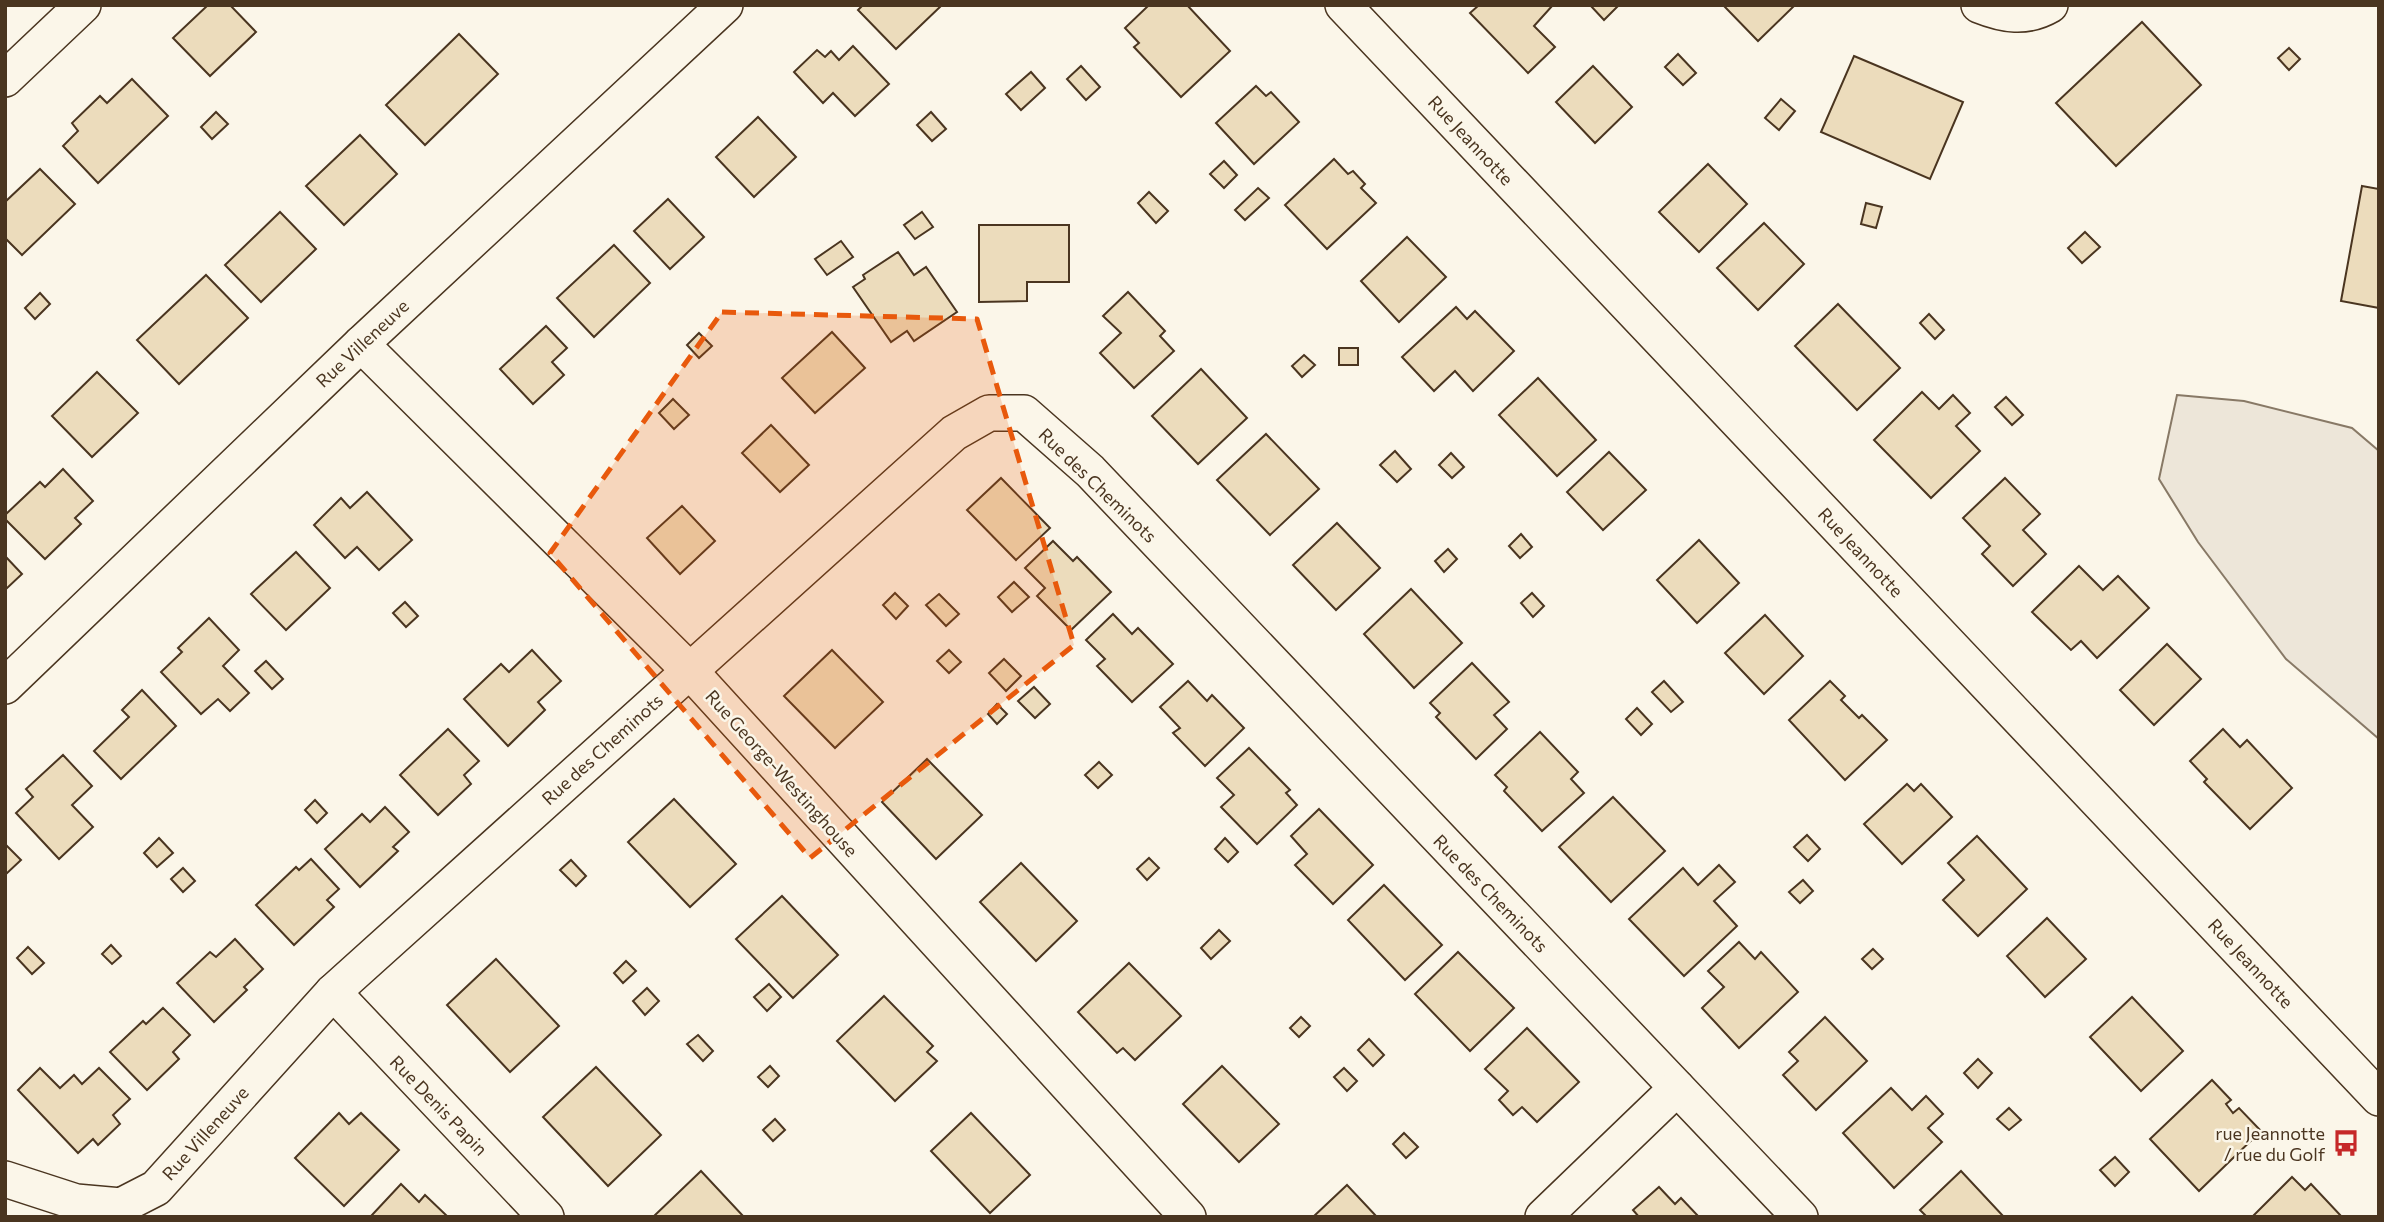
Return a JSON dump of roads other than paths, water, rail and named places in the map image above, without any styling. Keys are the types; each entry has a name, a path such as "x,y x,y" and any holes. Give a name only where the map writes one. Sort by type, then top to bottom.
{"street":[{"path":"5,79 83,5"},
{"name":"Rue Jeannotte","path":"1343,5 2379,1098"},
{"path":"1979,5 2002,14 2023,15 2050,5"},
{"name":"Rue Villeneuve","path":"5,687 708,10"},
{"name":"Rue George-Westinghouse","path":"361,344 689,670 1188,1217"},
{"name":"Rue des Cheminots","path":"333,992 954,433 989,413 1024,413 1090,471 1800,1217"},
{"name":"Rue Villeneuve","path":"5,1180 76,1202 121,1206 156,1188 333,992"},
{"name":"Rue Denis Papin","path":"333,992 546,1217"},
{"path":"1543,1217 1677,1088"}],"place":[{"name":"rue Jeannotte / rue du Golf","path":"2346,1143"}]}
